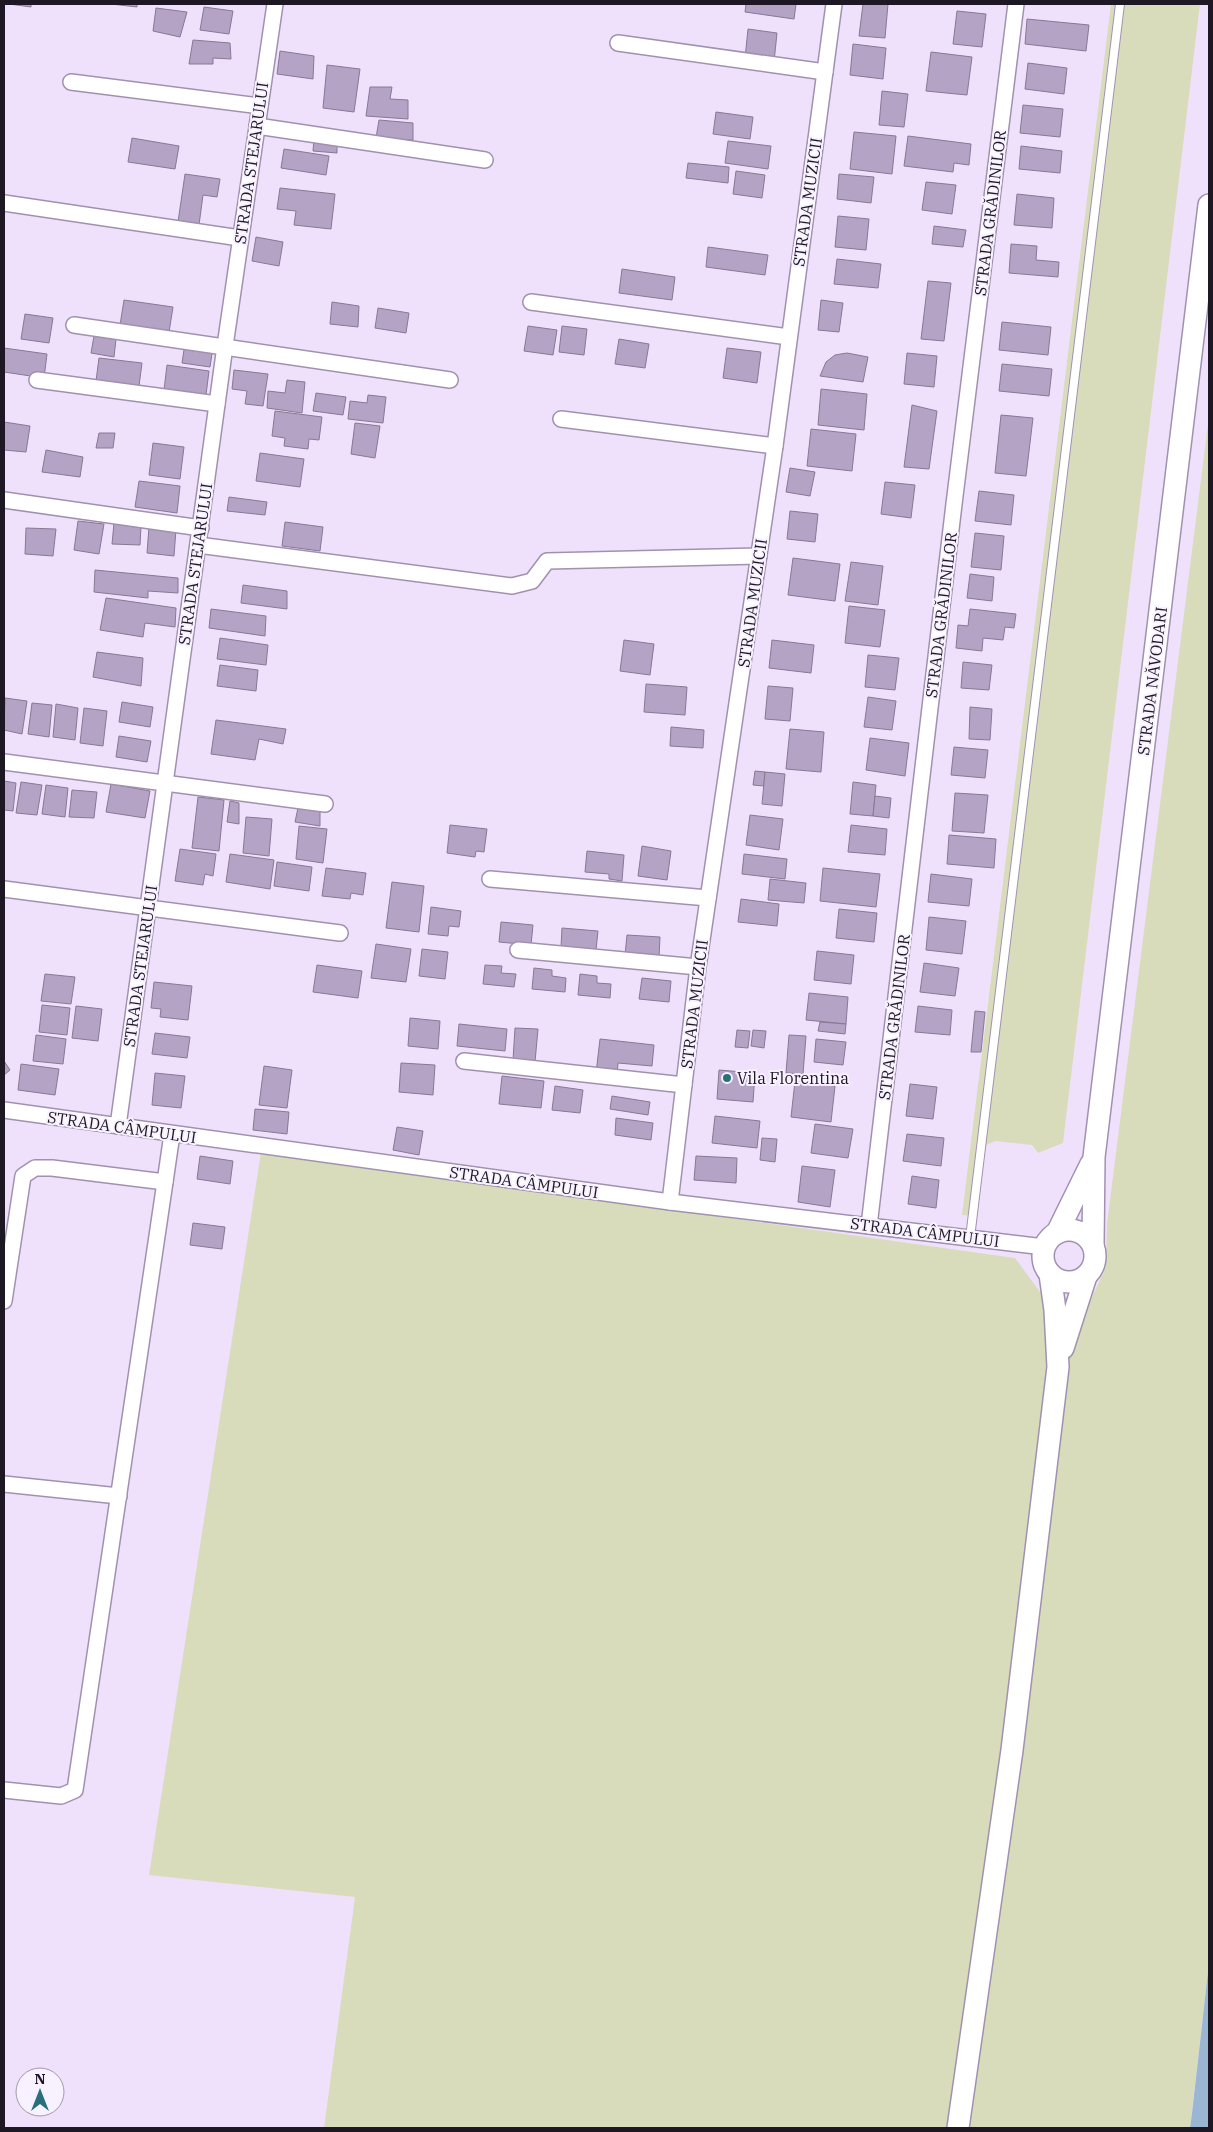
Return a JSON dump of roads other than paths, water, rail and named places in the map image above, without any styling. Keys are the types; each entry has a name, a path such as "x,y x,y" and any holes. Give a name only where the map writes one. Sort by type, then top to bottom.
{"main road":[{"name":"STRADA NĂVODARI","path":"1093,1245 1094,1157 1209,205"},
{"name":"STRADA NĂVODARI","path":"1051,1240 1094,1157"},
{"path":"958,2128 1012,1750 1059,1363 1086,1276 1095,1261 1093,1245 1081,1232 1073,1230 1051,1240 1043,1258 1050,1274 1059,1363"},
{"path":"1050,1274 1062,1281 1070,1282 1086,1276"}],"street":[{"name":"STRADA STEJARULUI","path":"118,1126 240,238 275,4"},
{"name":"STRADA MUZICII","path":"670,1202 698,967 775,446 834,4"},
{"name":"STRADA GRĂDINILOR","path":"869,1226 954,504 1016,4"},
{"path":"618,44 825,72"},
{"path":"71,82 260,106"},
{"path":"257,126 485,160"},
{"path":"4,203 240,238"},
{"path":"531,302 789,337"},
{"path":"74,325 450,380"},
{"path":"37,380 217,404"},
{"path":"561,420 775,446"},
{"path":"4,500 201,528"},
{"path":"198,545 512,586 532,581 547,561 759,556"},
{"path":"4,762 325,804"},
{"path":"490,879 708,898"},
{"path":"4,889 340,933"},
{"path":"518,950 698,967"},
{"path":"464,1061 684,1085"},
{"name":"STRADA CÂMPULUI","path":"4,1110 670,1202 970,1238 1051,1240"},
{"path":"4,1790 61,1796 75,1790 120,1496 172,1134"},
{"path":"4,1301 23,1176 35,1168 52,1168 165,1182"},
{"path":"4,1484 120,1496"}],"lane":[{"path":"970,1238 1120,4"}],"water":[{"path":"1209,1963 1209,2128 1190,2128 1192,2113"}],"place":[{"name":"Vila Florentina","path":"727,1078"}]}
